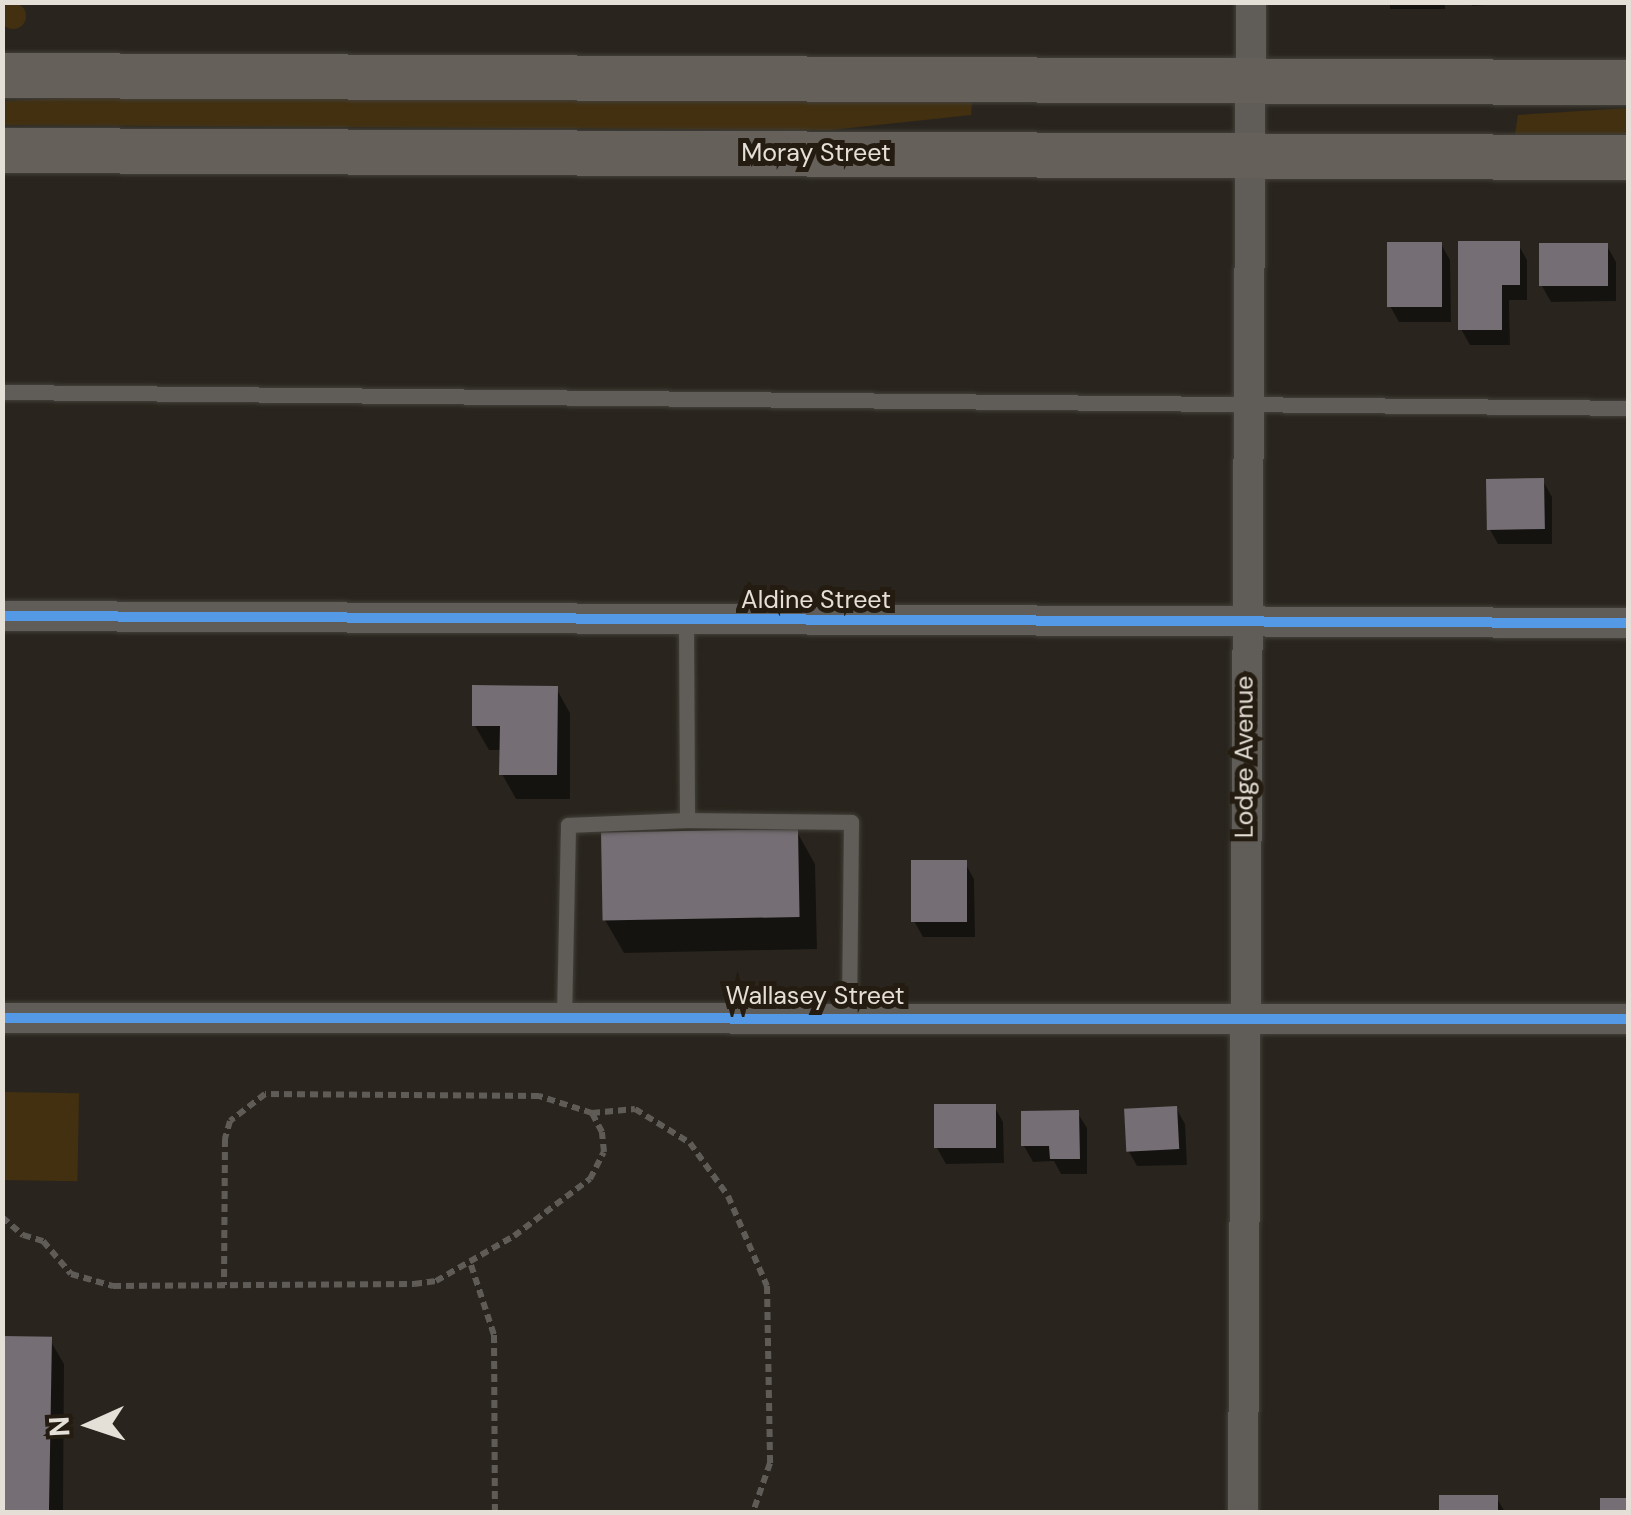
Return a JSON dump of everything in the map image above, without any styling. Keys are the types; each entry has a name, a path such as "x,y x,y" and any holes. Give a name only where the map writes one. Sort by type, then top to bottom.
{"main road":[{"path":"2,76 1628,82"},
{"name":"Moray Street","path":"2,150 1628,157"}],"street":[{"name":"Lodge Avenue","path":"1243,1512 1252,2"},
{"name":"Aldine Street","path":"2,616 1628,623"},
{"name":"Wallasey Street","path":"2,1018 1244,1015 1628,1019"}],"lane":[{"path":"2,392 1628,408"},
{"path":"686,619 687,820"},
{"path":"564,1017 568,825 687,820 851,822 849,1016"}],"path":[{"path":"224,1285 225,1139 230,1121 265,1094 481,1092 539,1096 592,1113 635,1109 690,1143 728,1196 766,1286 770,1462 754,1512"},
{"path":"2,1217 24,1235 43,1241 72,1274 113,1286 414,1284 471,1265 590,1179 604,1152 592,1113"},
{"path":"471,1265 494,1335 495,1512"}],"shaded area":[{"path":"13,3 22,7 26,16 22,25 13,29 4,25 0,16 4,7"},
{"path":"69,98 972,102 971,115 831,130 3,125 3,101"},
{"path":"1628,108 1628,134 1515,134 1518,115"},
{"path":"3,1092 79,1093 77,1181 2,1180"}],"building":[{"path":"1458,241 1520,241 1520,285 1502,285 1502,330 1458,330"},
{"path":"1387,242 1442,242 1442,307 1387,307"},
{"path":"1539,243 1608,243 1608,286 1539,286"},
{"path":"1544,478 1545,529 1487,530 1486,479"},
{"path":"472,685 558,686 557,775 499,775 500,726 472,726"},
{"path":"798,829 800,917 603,920 601,832"},
{"path":"911,860 967,860 967,922 911,922"},
{"path":"934,1104 996,1104 996,1148 934,1148"},
{"path":"1177,1106 1179,1149 1126,1152 1124,1109"},
{"path":"1079,1110 1080,1159 1050,1159 1049,1146 1021,1146 1021,1111"},
{"path":"2,1336 52,1337 49,1512 2,1512"},
{"path":"1439,1495 1498,1495 1498,1512 1439,1512"},
{"path":"1600,1498 1628,1498 1628,1512 1600,1512"}],"cycle path":[{"path":"2,616 1628,623"},
{"path":"2,1018 1628,1019"}]}
